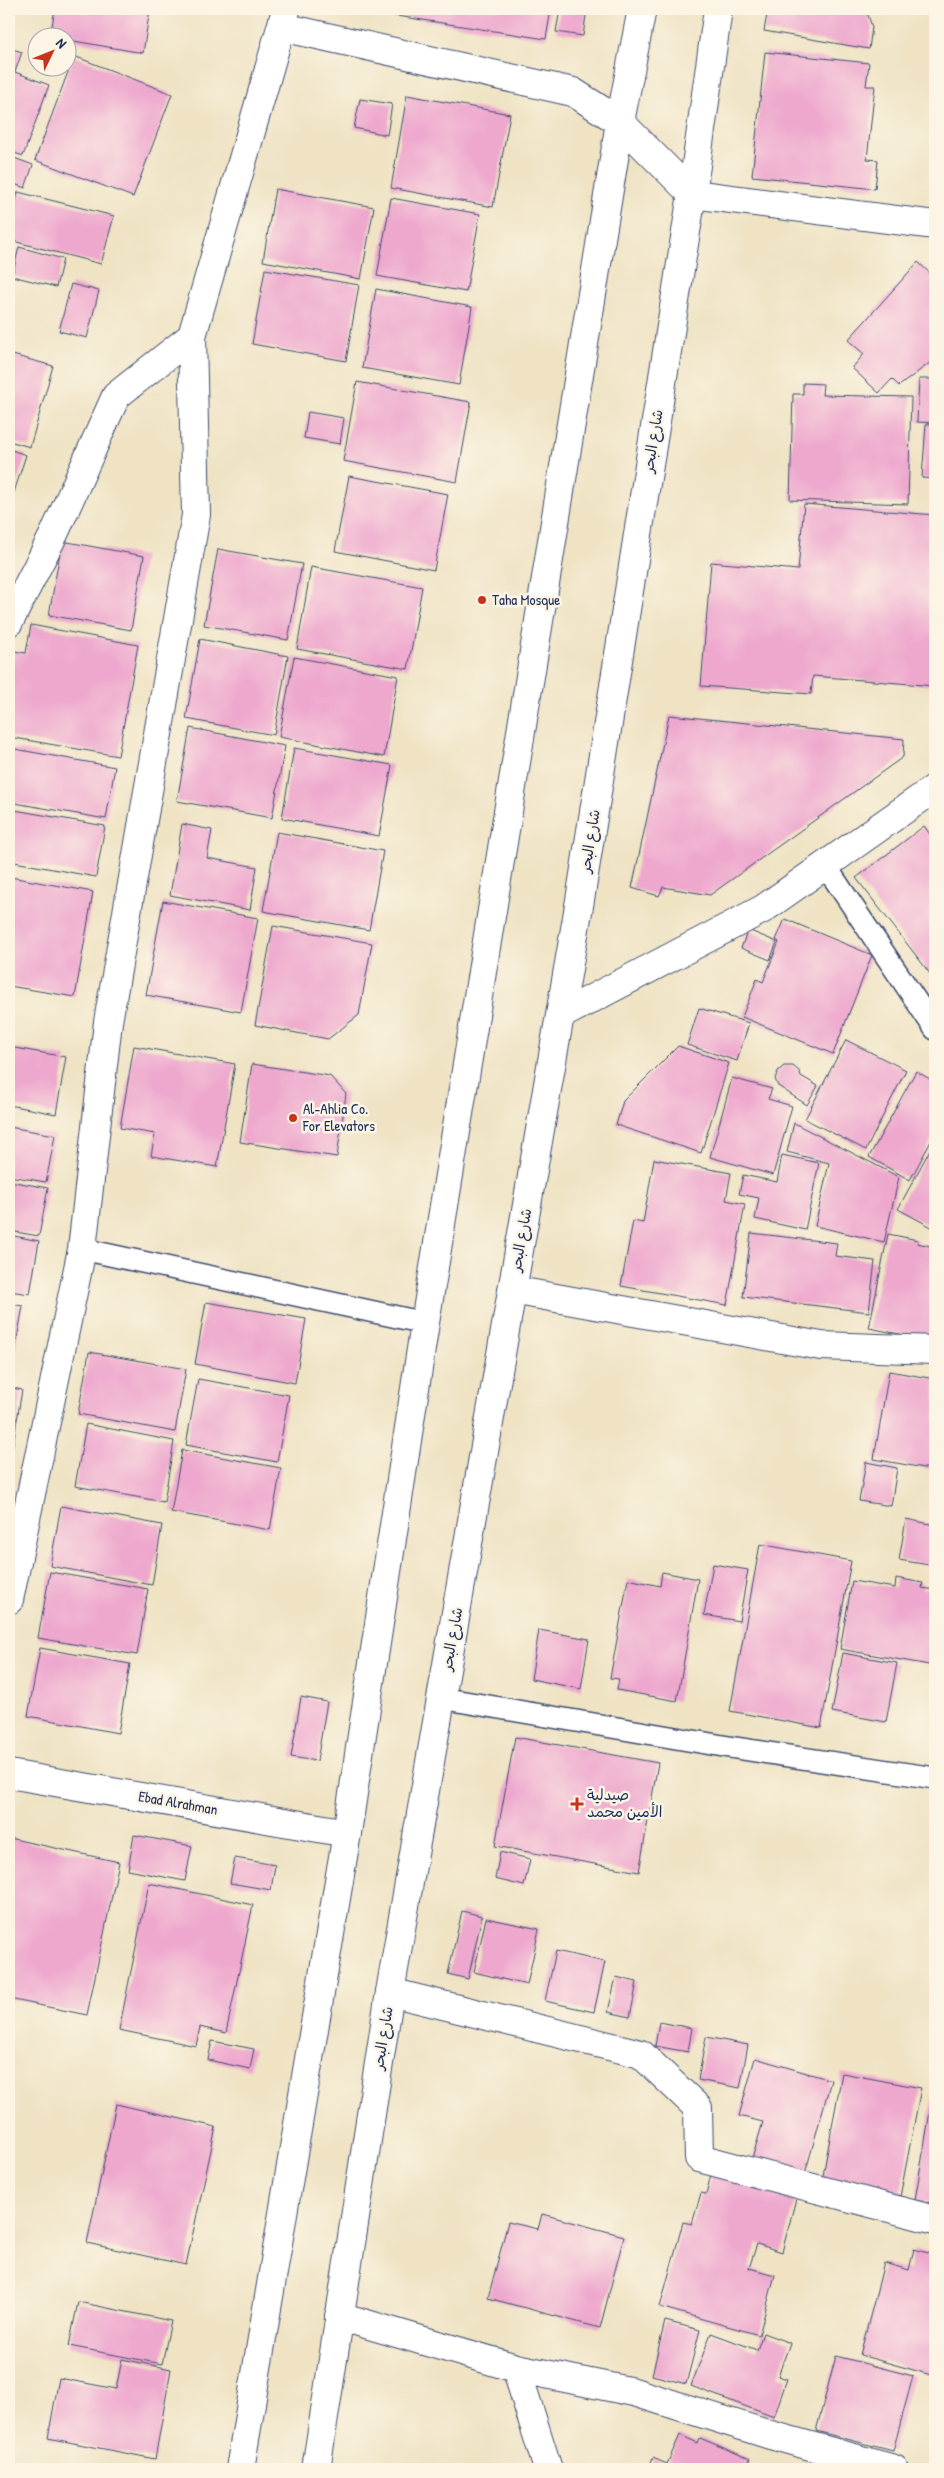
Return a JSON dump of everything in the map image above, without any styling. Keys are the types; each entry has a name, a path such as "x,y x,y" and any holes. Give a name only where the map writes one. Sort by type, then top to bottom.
{"street":[{"path":"240,2469 347,1833 425,1324 620,122 642,9"},
{"name":"شارع البحر","path":"316,2469 390,1992 561,1015 692,194 718,9"},
{"path":"9,1600 82,1249 108,1022 196,515 192,336 284,18 573,92 620,122 692,194 935,225"},
{"path":"9,622 54,534 116,396 192,336"},
{"path":"561,1015 763,908 935,788"},
{"path":"512,1290 821,1346 935,1350"},
{"name":"Ebad Alrahman","path":"9,1774 347,1833"},
{"path":"390,1992 641,2054 698,2108 699,2158 935,2220"},
{"path":"339,2316 516,2368 634,2392 767,2434 894,2469"},
{"path":"516,2368 548,2469"}],"lane":[{"path":"825,865 935,1029"},
{"path":"82,1249 425,1324"},
{"path":"441,1698 729,1747 935,1778"}],"building":[{"path":"55,9 150,9 143,53 78,42 78,28 52,28"},
{"path":"351,9 551,9 546,39"},
{"path":"560,9 587,9 583,36 556,32"},
{"path":"768,9 866,9 872,27 869,49 764,31"},
{"path":"9,48 22,52 15,72 49,85 23,156 9,151"},
{"path":"765,52 869,63 866,86 875,86 867,159 878,160 875,189 752,176"},
{"path":"78,58 172,94 133,197 35,160 66,78 78,78"},
{"path":"407,95 510,114 493,207 391,188"},
{"path":"360,99 392,104 387,135 354,128"},
{"path":"9,156 33,165 25,188 9,182"},
{"path":"275,189 374,207 361,279 263,261"},
{"path":"18,192 114,216 101,264 9,240 9,228"},
{"path":"391,198 480,214 466,292 377,276"},
{"path":"19,247 63,259 56,287 12,276"},
{"path":"918,262 935,278 935,359 899,386 892,379 879,393 852,368 864,354 848,340"},
{"path":"265,269 359,285 346,361 252,344"},
{"path":"71,284 99,291 87,338 59,331"},
{"path":"376,289 472,307 459,385 362,368"},
{"path":"9,354 53,366 30,447 9,441"},
{"path":"919,379 935,379 935,423 917,422"},
{"path":"357,382 471,402 457,482 343,461"},
{"path":"803,383 823,384 822,395 911,397 908,504 790,500 793,394 803,394"},
{"path":"308,412 344,418 340,444 304,438"},
{"path":"926,424 935,424 935,479 922,478"},
{"path":"9,449 26,455 9,508"},
{"path":"349,476 448,494 434,570 335,551"},
{"path":"804,504 935,515 935,686 813,676 811,694 701,686 711,562 798,570"},
{"path":"62,541 144,556 131,630 49,615"},
{"path":"218,549 302,564 288,640 204,625"},
{"path":"311,567 422,587 408,669 297,649"},
{"path":"31,625 138,645 118,756 9,737 9,681 14,651 26,653"},
{"path":"200,639 288,656 274,735 186,719"},
{"path":"294,657 398,676 384,757 279,737"},
{"path":"669,715 904,739 903,757 710,895 663,887 659,896 632,888"},
{"path":"190,728 285,746 272,818 177,801"},
{"path":"9,748 115,767 106,819 9,802"},
{"path":"294,748 392,765 379,836 282,818"},
{"path":"9,809 105,826 96,877 9,861"},
{"path":"182,824 212,830 207,858 257,867 250,910 170,895"},
{"path":"924,826 935,841 935,980 856,878"},
{"path":"277,832 383,851 369,930 263,911"},
{"path":"10,877 93,892 75,997 9,986"},
{"path":"163,901 258,918 241,1012 146,995"},
{"path":"785,919 872,955 833,1054 742,1017 757,979 763,982 779,942 776,940"},
{"path":"273,926 372,943 359,1015 328,1039 255,1025"},
{"path":"748,930 777,942 770,960 741,948"},
{"path":"699,1008 749,1023 737,1061 687,1045"},
{"path":"846,1040 906,1070 866,1150 805,1119"},
{"path":"134,1046 235,1064 217,1167 151,1156 155,1134 120,1128"},
{"path":"678,1046 729,1063 701,1153 616,1125 623,1101"},
{"path":"9,1047 66,1057 56,1114 9,1105"},
{"name":"Al-Ahlia Co. For Elevators","path":"252,1064 330,1076 346,1094 337,1157 240,1142"},
{"path":"784,1066 793,1066 799,1071 801,1076 818,1086 807,1105 778,1086 775,1079 778,1071"},
{"path":"916,1071 935,1082 935,1134 910,1180 869,1157"},
{"path":"732,1078 772,1089 768,1099 792,1106 773,1175 710,1157"},
{"path":"794,1123 899,1177 884,1242 815,1226 829,1163 787,1152"},
{"path":"9,1127 55,1135 46,1182 9,1176"},
{"path":"933,1144 935,1145 935,1229 898,1209"},
{"path":"782,1155 819,1163 805,1230 755,1219 759,1198 739,1194 743,1175 777,1182"},
{"path":"654,1159 731,1173 726,1200 745,1204 727,1305 621,1286 633,1221 643,1223"},
{"path":"9,1181 48,1188 39,1236 9,1231"},
{"path":"751,1233 837,1243 835,1256 875,1261 869,1312 743,1297"},
{"path":"888,1234 918,1240 917,1243 935,1247 935,1341 869,1328"},
{"path":"9,1235 39,1241 30,1294 9,1291"},
{"path":"206,1302 306,1319 295,1383 195,1364"},
{"path":"9,1304 23,1306 10,1377 9,1377"},
{"path":"89,1352 186,1369 175,1432 78,1414"},
{"path":"889,1371 935,1379 935,1470 874,1459"},
{"path":"198,1379 289,1395 277,1462 186,1445"},
{"path":"9,1387 22,1390 10,1462 9,1462"},
{"path":"86,1424 174,1441 164,1502 75,1486"},
{"path":"182,1450 281,1468 270,1530 171,1512"},
{"path":"866,1462 897,1468 891,1506 859,1501"},
{"path":"61,1506 162,1525 152,1585 50,1566"},
{"path":"906,1519 935,1525 935,1566 899,1560"},
{"path":"760,1544 851,1561 821,1728 730,1711"},
{"path":"713,1564 748,1570 739,1621 704,1615"},
{"path":"50,1572 148,1589 137,1655 38,1638"},
{"path":"662,1572 698,1579 677,1701 617,1690 619,1679 610,1678 628,1579 660,1586"},
{"path":"896,1578 923,1583 922,1588 935,1590 935,1666 840,1649 852,1581 895,1588"},
{"path":"539,1630 589,1639 581,1689 531,1679"},
{"path":"40,1648 130,1664 118,1733 28,1716"},
{"path":"843,1653 897,1663 886,1722 832,1712"},
{"path":"301,1697 327,1702 317,1761 291,1757"},
{"name":"صيدلية الأمين محمد","path":"515,1737 658,1763 639,1872 495,1846"},
{"path":"134,1835 192,1846 185,1881 128,1870"},
{"path":"9,1838 119,1862 87,2015 9,1999"},
{"path":"500,1852 530,1859 524,1886 495,1879"},
{"path":"235,1858 275,1865 271,1890 230,1883"},
{"path":"149,1883 253,1905 226,2033 200,2027 196,2046 119,2030"},
{"path":"462,1911 482,1916 468,1979 448,1974"},
{"path":"486,1918 539,1929 527,1985 474,1972"},
{"path":"556,1951 605,1962 594,2012 545,2001"},
{"path":"616,1977 637,1982 630,2017 608,2012"},
{"path":"659,2022 692,2028 688,2052 655,2046"},
{"path":"706,2037 748,2045 740,2088 698,2080"},
{"path":"212,2041 254,2049 250,2069 208,2060"},
{"path":"755,2058 831,2080 805,2174 752,2159 763,2122 739,2116"},
{"path":"842,2073 921,2088 900,2197 822,2181"},
{"path":"933,2094 935,2094 935,2204 915,2200"},
{"path":"116,2104 216,2127 186,2265 87,2243"},
{"path":"713,2167 798,2191 782,2252 757,2244 749,2268 775,2275 759,2335 660,2307 683,2222 692,2224 701,2193 706,2194"},
{"path":"542,2214 624,2236 600,2328 488,2298 508,2222 538,2229"},
{"path":"914,2249 935,2255 935,2376 860,2355 884,2263 909,2270"},
{"path":"78,2302 171,2321 162,2364 69,2346"},
{"path":"665,2321 700,2330 686,2384 652,2375"},
{"path":"711,2333 757,2350 763,2333 790,2343 778,2376 787,2379 774,2417 691,2386"},
{"path":"836,2356 913,2376 893,2451 816,2431"},
{"path":"122,2359 171,2369 155,2459 48,2438 59,2378 116,2389"},
{"path":"680,2435 698,2443 700,2438 750,2459 746,2469 649,2469 653,2458 667,2464"}],"place":[{"name":"Taha Mosque","path":"482,600"},
{"name":"Al-Ahlia Co. For Elevators","path":"293,1118"},
{"name":"صيدلية الأمين محمد","path":"577,1804"}]}
